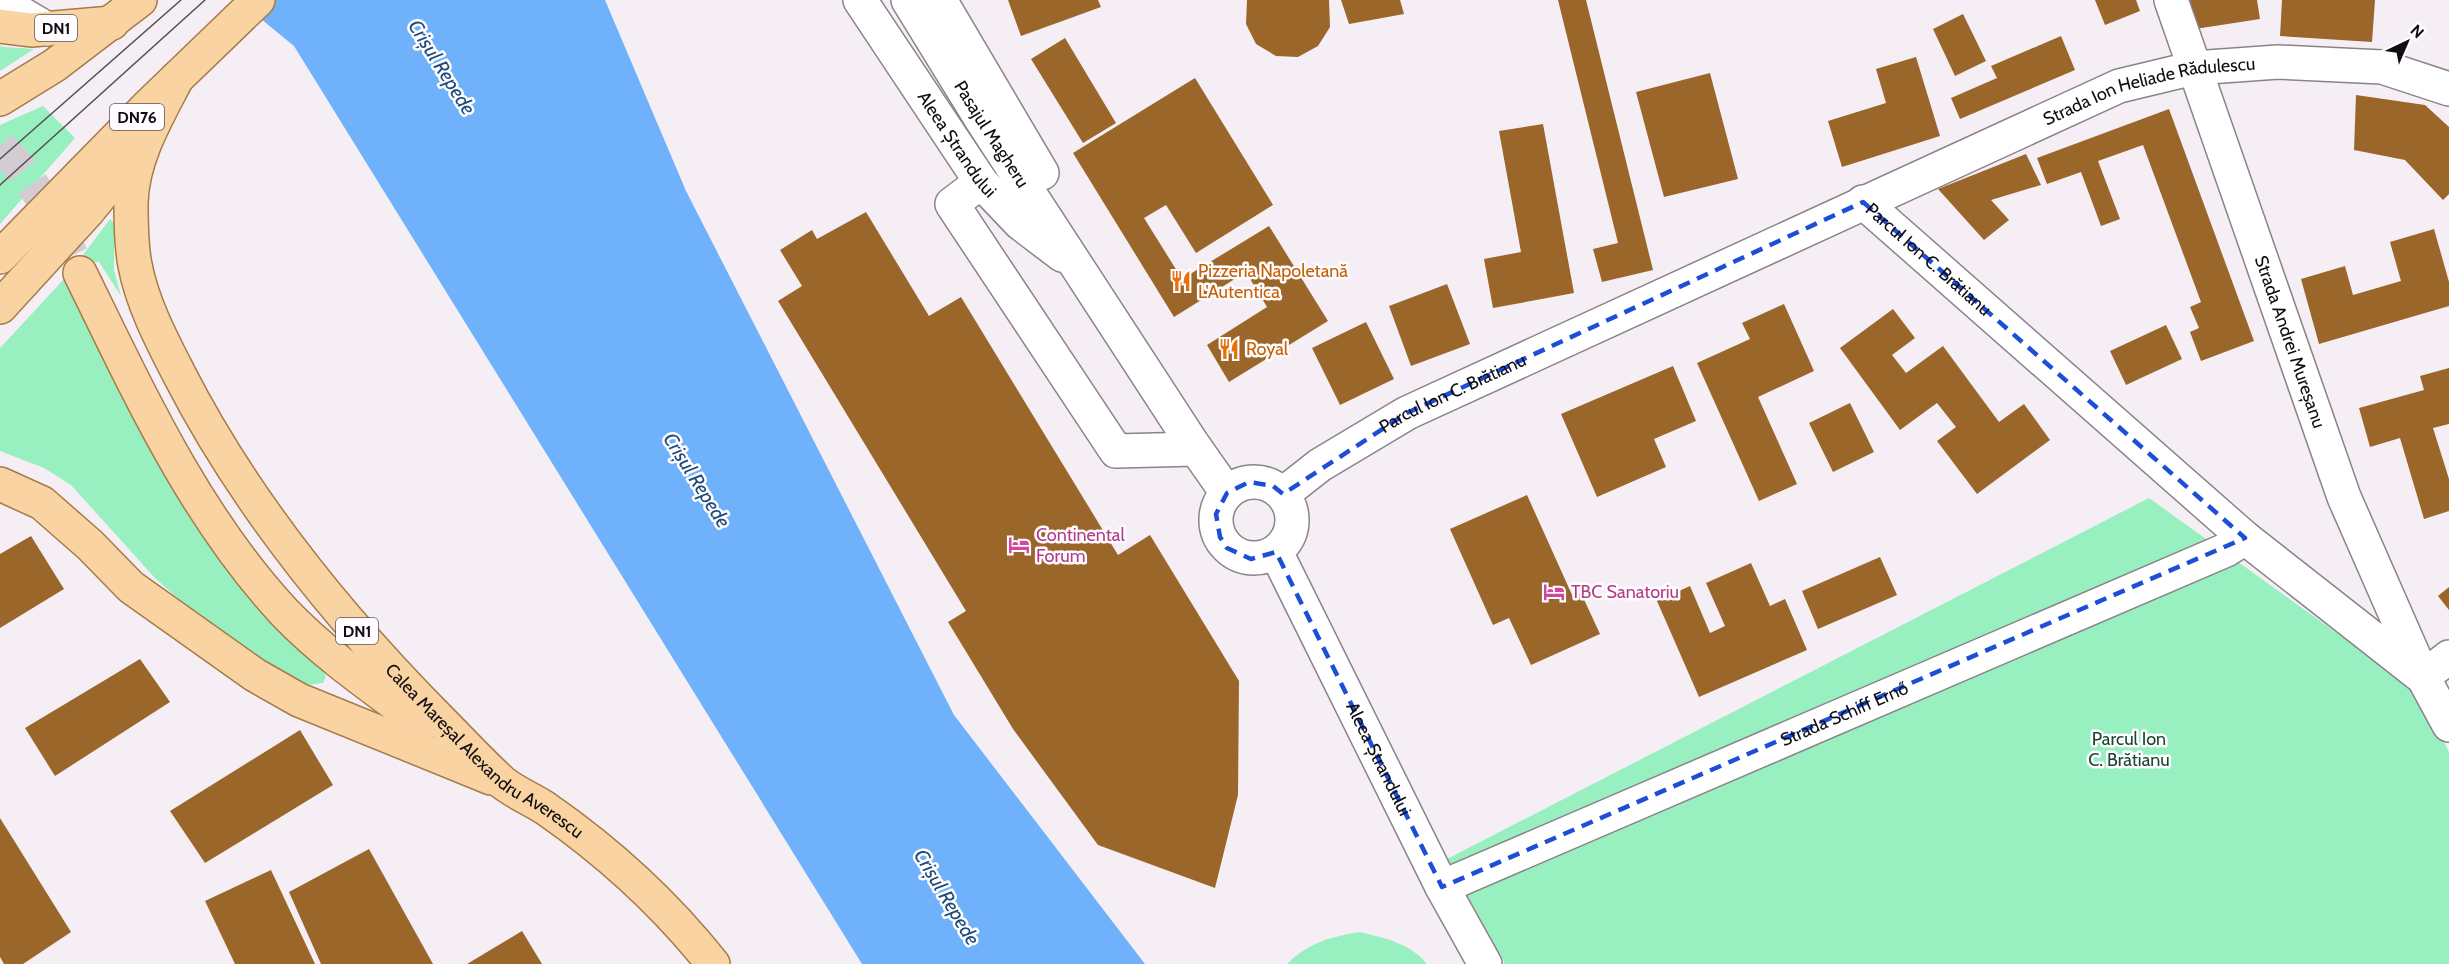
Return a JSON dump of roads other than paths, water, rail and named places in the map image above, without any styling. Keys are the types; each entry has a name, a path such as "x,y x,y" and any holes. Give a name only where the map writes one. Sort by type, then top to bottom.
{"main road":[{"path":"0,99 55,65 140,0"},
{"name":"DN76","path":"0,257 177,78 258,0"},
{"name":"DN1","path":"0,26 48,29 112,23"},
{"name":"DN1","path":"145,141 177,78"},
{"path":"0,307 88,211 145,141"},
{"name":"Calea Mareșal Alexandru Averescu","path":"145,141 131,202 135,265 160,337 199,414 229,464 282,539 346,620 504,783 545,808 638,883 713,964"},
{"path":"80,273 169,450 207,512 252,575 285,613 331,656 504,783"},
{"path":"0,484 8,485 42,503 90,545 131,587 255,675 308,704 504,783"}],"street":[{"name":"Aleea Ștrandului","path":"860,0 981,182 1020,223 1079,266"},
{"name":"Pasajul Magheru","path":"908,0 983,122 1079,266"},
{"name":"Aleea Ștrandului","path":"940,0 1069,222 1079,266 1196,449 1227,493"},
{"name":"Strada Andrei Mureșanu","path":"2170,0 2344,497 2423,677"},
{"path":"0,1 48,29"},
{"name":"Strada Ion Heliade Rădulescu","path":"1863,202 2119,86 2194,68 2278,62 2382,67 2449,89"},
{"path":"981,182 952,204 1116,451 1196,449"},
{"name":"Parcul Ion C. Brătianu","path":"1283,494 1320,465 1407,413 1863,202 2245,538 2423,677 2449,725"},
{"path":"1261,482 1283,494 1290,505 1292,524 1286,543 1276,552 1264,558 1251,559 1227,548 1216,526 1216,514 1227,493 1238,485 1261,482"},
{"name":"Strada Schiff Ernő","path":"1442,887 2216,555 2245,538"},
{"name":"Aleea Ștrandului","path":"1276,552 1442,887 1485,964"},
{"path":"2423,677 2449,657"}],"water":[{"name":"Crișul Repede","path":"238,0 605,0 686,191 954,715 1145,964 862,964 294,46"}],"tunnel":[{"path":"0,147 25,174 36,190 80,273"}],"tram line":[{"path":"0,159 181,0"},
{"path":"0,185 205,0"}],"place":[{"name":"Pizzeria Napoletană L'Autentica","path":"1181,281"},
{"name":"Royal","path":"1229,349"},
{"name":"Continental Forum","path":"1019,545"},
{"name":"TBC Sanatoriu","path":"1554,592"}]}
